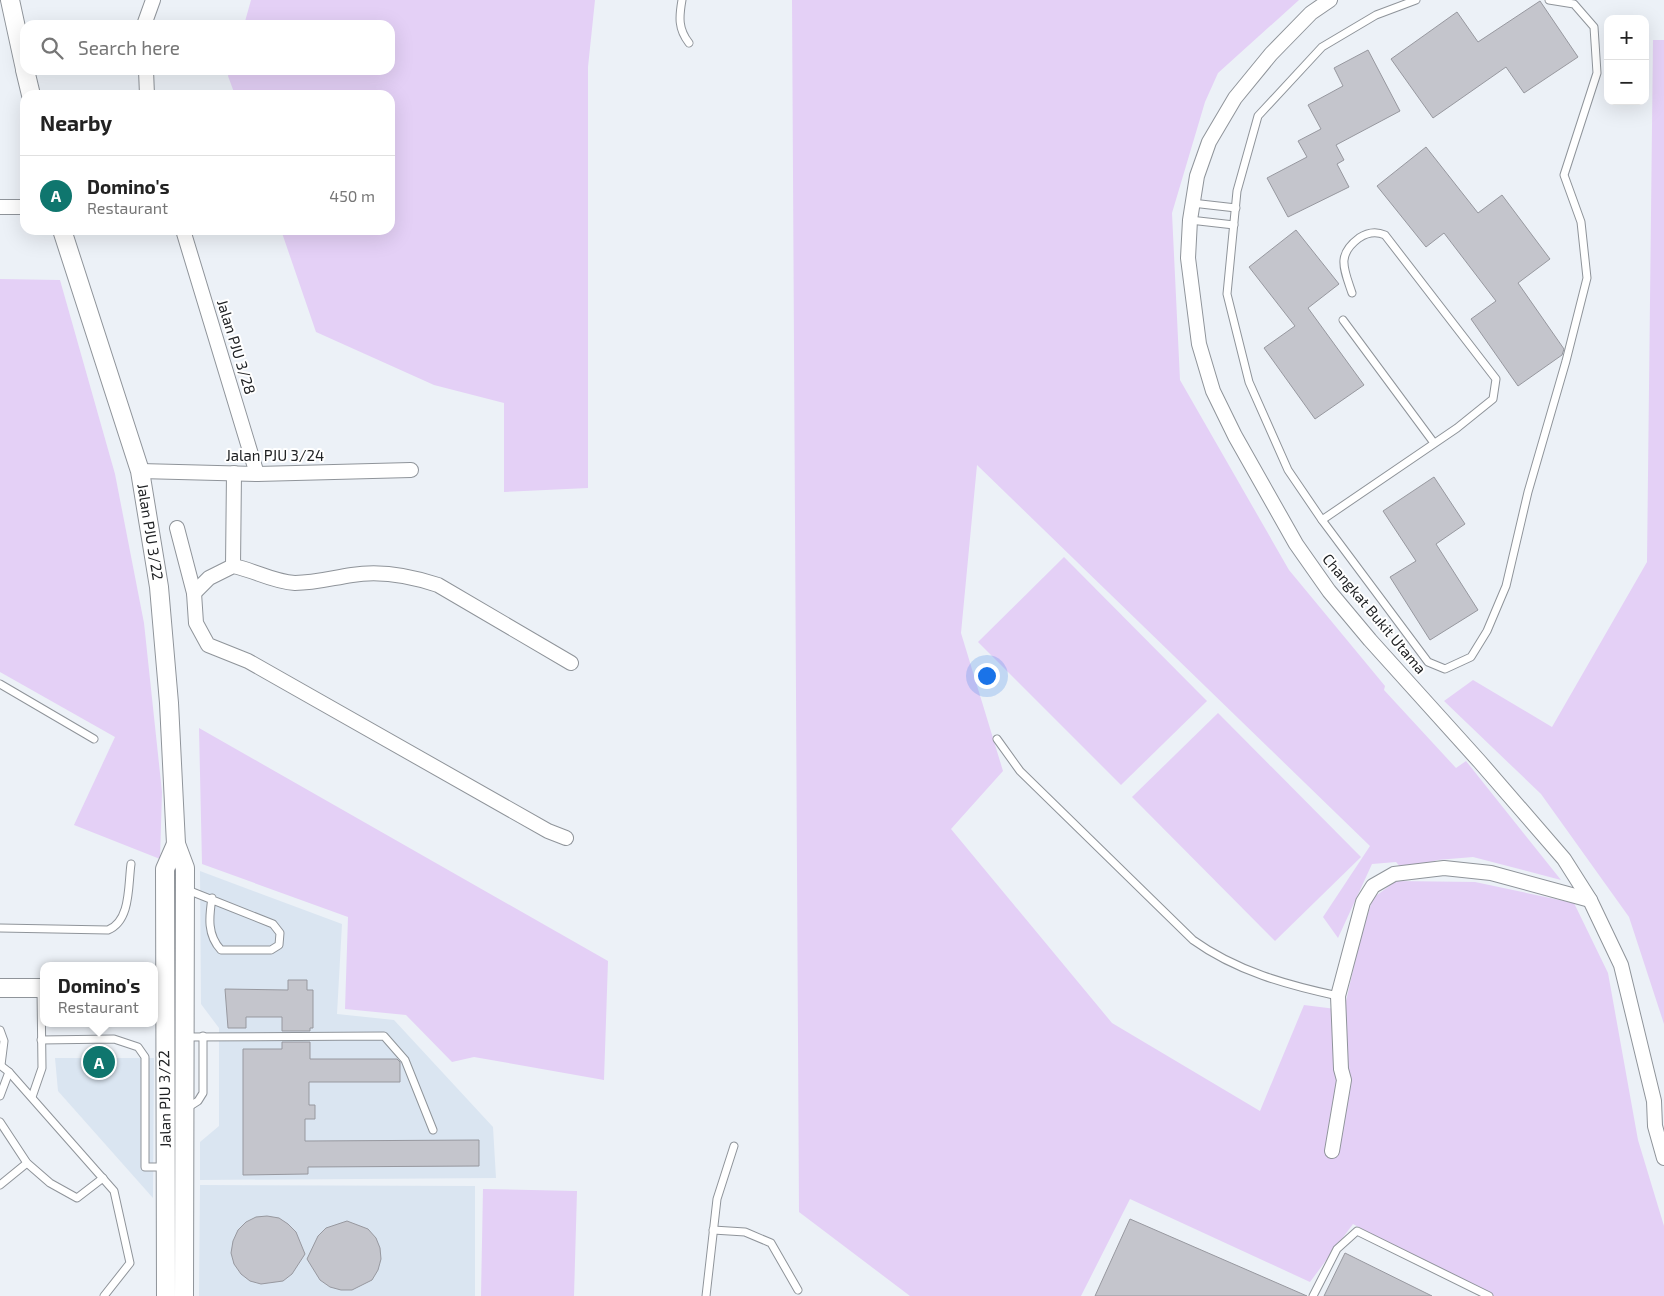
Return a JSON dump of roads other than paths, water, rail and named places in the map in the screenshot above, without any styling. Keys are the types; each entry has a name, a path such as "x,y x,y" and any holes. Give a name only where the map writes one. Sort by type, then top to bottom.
{"street":[{"path":"10,0 20,47"},
{"path":"146,20 153,0"},
{"name":"Changkat Bukit Utama","path":"1330,0 1311,13 1271,54 1235,98 1209,142 1197,176 1192,203 1188,258 1199,344 1213,391 1235,436 1296,544 1330,591 1370,640 1564,859 1590,900 1621,965 1654,1102 1655,1126 1664,1158"},
{"path":"26,75 29,90"},
{"path":"146,75 146,90"},
{"path":"0,207 20,207"},
{"name":"Jalan PJU 3/22","path":"64,235 140,471 159,587 169,703 176,844 185,868 186,998 194,1036 186,1109 184,1296"},
{"name":"Jalan PJU 3/28","path":"185,235 257,474"},
{"name":"Jalan PJU 3/24","path":"140,471 257,474 411,470"},
{"path":"233,566 234,473"},
{"path":"177,528 194,593 196,623 208,645 248,661 548,831 566,838"},
{"path":"194,593 209,578 233,566 251,570 272,579 293,583 321,582 353,575 382,573 417,578 438,585 571,663"},
{"name":"Jalan PJU 3/22","path":"166,1296 166,1167 159,974 165,868 176,844"},
{"path":"1332,1151 1344,1080 1341,1069 1338,996 1363,902 1372,886 1394,874 1444,868 1491,873 1590,900"},
{"path":"159,974 186,973"},
{"path":"0,988 40,988"},
{"path":"159,998 186,998"},
{"name":"Changkat Bukit Utama","path":"1654,1102 1664,1117"}],"lane":[{"path":"682,0 680,14 682,34 689,43"},
{"path":"1416,0 1376,15 1322,47 1258,116 1237,191 1227,294 1249,382 1288,470 1322,520 1428,662 1445,669 1471,657 1487,631 1506,586 1528,492 1566,361 1587,278 1581,222 1564,175 1597,73 1594,27 1574,4 1549,0"},
{"path":"1192,203 1236,208"},
{"path":"1190,220 1234,224"},
{"path":"1322,520 1434,443 1493,399 1496,380 1385,235 1378,232 1368,233 1349,246 1344,256 1344,268 1352,293"},
{"path":"1343,320 1434,443"},
{"path":"0,684 94,739"},
{"path":"997,739 1020,771 1193,940 1218,957 1260,975 1301,988 1338,996"},
{"path":"0,928 108,930 118,926 123,918 130,864"},
{"path":"185,888 212,898 273,924 280,932 279,945 271,950 221,950 213,941 210,928 212,898"},
{"path":"32,1097 42,1068 41,1027"},
{"path":"0,1030 4,1041 1,1065 10,1072 114,1191 130,1263 104,1296"},
{"path":"194,1036 384,1036 405,1060 433,1130"},
{"path":"41,1040 114,1039 138,1047 145,1056 145,1167 166,1167"},
{"path":"0,1096 10,1072"},
{"path":"0,1122 27,1163 50,1183 77,1198 103,1178"},
{"path":"706,1296 717,1199 734,1146"},
{"path":"0,1185 27,1163"},
{"path":"713,1230 745,1232 771,1243 798,1290"},
{"path":"1314,1296 1337,1249 1357,1231 1489,1296"}],"place":[{"name":"Domino's","path":"99,1062"}]}
